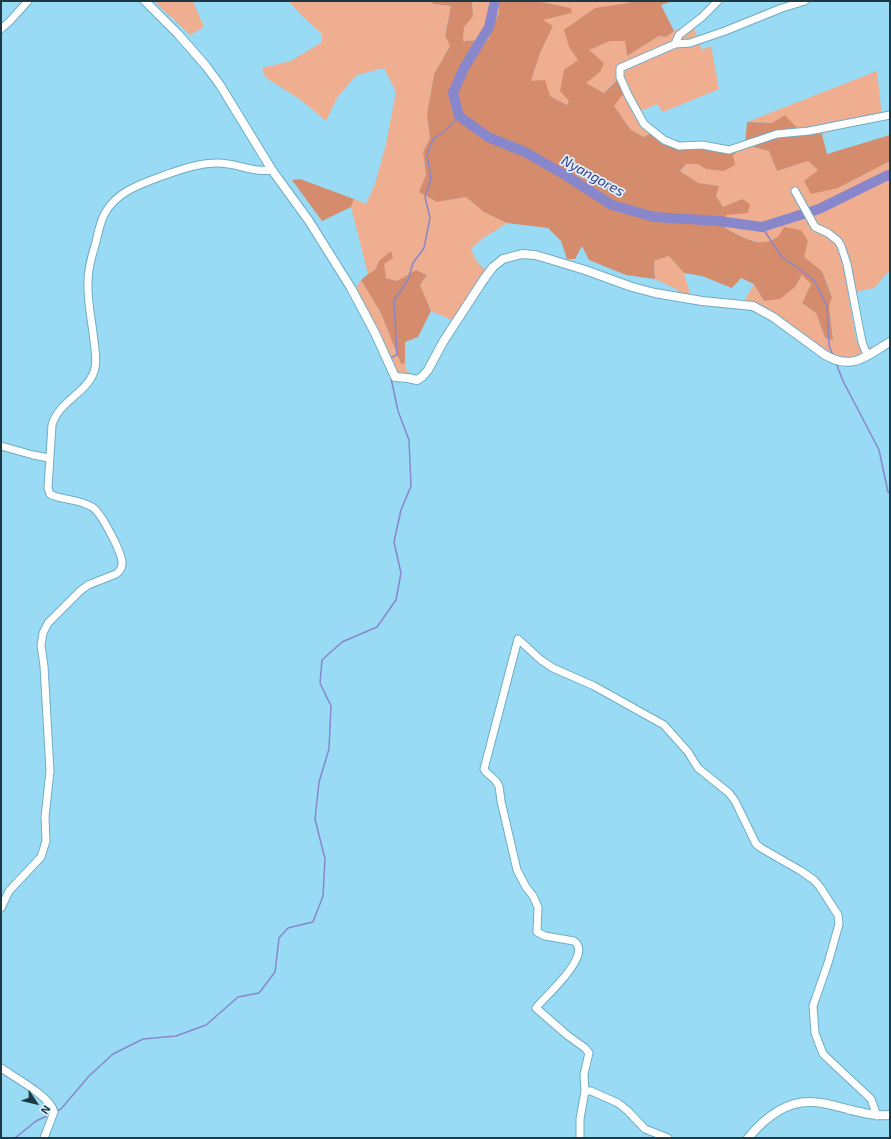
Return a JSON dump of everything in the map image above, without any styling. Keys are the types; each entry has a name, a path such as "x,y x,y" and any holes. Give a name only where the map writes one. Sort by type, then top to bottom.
{"street":[{"path":"1,29 28,1"},
{"path":"145,1 178,34 206,66 220,85 272,170 309,221 351,288 375,334 394,377 417,380 422,377 428,370 443,342 493,267 503,260 522,254 535,255 549,259 654,293 702,301 753,306 773,317 825,355 843,363 854,362 890,342"},
{"path":"675,44 679,35 702,17 718,1"},
{"path":"804,1 690,43 675,44 620,68 620,77 644,124 664,140 679,146 702,146 729,150 777,134 809,131 890,116"},
{"path":"1,908 9,891 41,857 46,841 45,817 50,771 44,666 41,645 45,628 48,623 80,591 88,585 116,574 120,571 122,564 108,530 96,510 93,507 82,503 50,494 48,488 52,425 55,417 59,410 89,381 96,367 88,279 100,226 105,213 112,204 132,189 188,167 207,163 220,163 260,171 272,170"},
{"path":"795,191 815,227 828,233 838,241 841,246 847,264 862,342 869,355"},
{"path":"1,446 49,458"},
{"path":"580,1138 580,1119 585,1091 584,1074 589,1053 585,1048 567,1035 536,1008 568,974 579,953 579,948 577,943 574,941 545,936 537,932 538,907 517,870 499,786 484,769 518,639 541,660 553,668 594,686 664,725 688,752 698,768 729,793 735,801 756,844 814,880 838,915 839,924 828,963 813,1006 815,1033 823,1054 871,1099 877,1116"},
{"path":"1,1068 41,1095 51,1104 54,1112 44,1138"},
{"path":"585,1091 591,1091 618,1103 645,1129 668,1138"},
{"path":"748,1138 764,1121 779,1111 796,1103 811,1102 841,1107 877,1116 890,1114"}],"shaded area":[{"path":"154,1 193,1 204,27 190,35"},
{"path":"289,1 431,1 433,4 451,6 445,35 450,46 434,74 427,114 430,138 423,152 426,175 420,192 437,202 466,197 484,212 507,223 482,239 471,249 477,262 488,271 454,321 431,311 420,285 427,276 416,270 397,281 386,278 383,264 379,261 375,270 368,274 351,207 354,199 366,204 375,184 386,144 396,92 384,68 357,75 338,96 326,121 301,100 265,77 262,68 291,61 322,42 322,34 301,15"},
{"path":"431,1 472,1 473,16 464,27 463,41 488,40 499,12 499,1 537,1 571,8 572,13 543,20 553,26 540,53 531,81 545,80 550,96 567,105 569,101 560,91 564,70 578,60 569,47 564,30 595,8 628,3 631,1 673,1 661,5 674,31 666,37 659,36 627,56 625,41 610,41 589,50 604,63 600,72 586,83 604,93 617,80 624,93 614,106 631,130 644,137 652,132 684,149 718,149 745,145 733,155 735,165 724,171 706,169 698,164 686,164 680,171 698,183 719,186 716,196 723,207 742,199 750,204 748,213 726,215 725,228 744,238 757,242 764,242 771,241 777,237 784,227 801,230 808,241 804,257 822,271 832,297 829,306 833,340 825,338 816,313 802,303 811,284 802,275 795,287 780,299 764,301 754,284 741,278 732,288 702,276 684,273 669,256 654,261 655,279 626,275 589,260 582,246 575,259 567,259 561,241 548,228 507,223 484,212 466,197 437,202 419,192 426,175 423,152 430,138 427,114 434,74 450,46 445,36 451,6 433,4"},
{"path":"472,1 499,1 499,12 488,40 463,41 464,27 473,15"},
{"path":"537,1 631,1 569,47 579,60 567,105 550,96 531,81 540,53 553,26 542,20 572,13 571,8"},
{"path":"692,23 702,50 711,46 719,89 663,112 657,104 641,111 652,132 645,137 631,130 614,106 616,80 604,93 585,83 600,72 589,50 610,41 625,41 627,56 659,36 666,37 674,31"},
{"path":"877,71 882,117 822,134 772,123 747,122"},
{"path":"785,115 798,129 822,134 827,154 890,135 890,161 838,188 811,194 804,181 818,170 808,161 777,171 769,151 745,145 747,122 772,123"},
{"path":"745,145 769,151 777,171 808,161 838,188 890,161 890,270 874,288 848,293 856,340 862,349 880,345 855,360 830,356 743,303 754,284 764,301 795,287 802,275 811,284 802,303 816,313 825,338 833,339 829,306 832,296 822,271 803,257 808,241 778,237 764,243 747,239 725,228 726,214 748,213 742,199 723,207 716,196 719,186 698,183 680,172 686,164 698,164 706,169 733,155"},
{"path":"300,179 354,199 351,207 322,221 292,180"},
{"path":"391,251 393,258 384,264 386,278 397,281 416,270 427,275 420,285 431,311 418,337 405,342 405,363 401,364 381,313 361,280 375,270 379,261"},
{"path":"669,256 684,273 691,297 681,296 676,289 655,279 654,261"},
{"path":"361,280 381,313 401,364 405,363 406,369 411,376 398,375 382,338 356,288"}],"waterway":[{"name":"Nyangores","path":"495,1 489,27 464,68 453,93 459,116 488,137 525,152 612,205 654,217 719,221 762,227 819,209 888,175 890,176"},
{"path":"390,358 397,355 394,300 408,280 413,263 424,248 430,218 425,197 431,179 427,155 433,139 445,131 459,116"},
{"path":"762,227 781,256 814,280 827,306 829,345 833,356"},
{"path":"836,363 843,381 879,450 888,492 890,493"},
{"path":"56,1111 61,1109 89,1076 113,1054 143,1039 176,1036 206,1025 238,997 259,993 275,972 279,938 288,928 313,922 323,896 325,859 315,819 319,782 329,749 331,706 320,683 322,660 342,642 377,627 396,600 401,573 394,542 401,510 411,486 409,440 398,411 391,378"},
{"path":"15,1138 36,1121 49,1115"}]}
